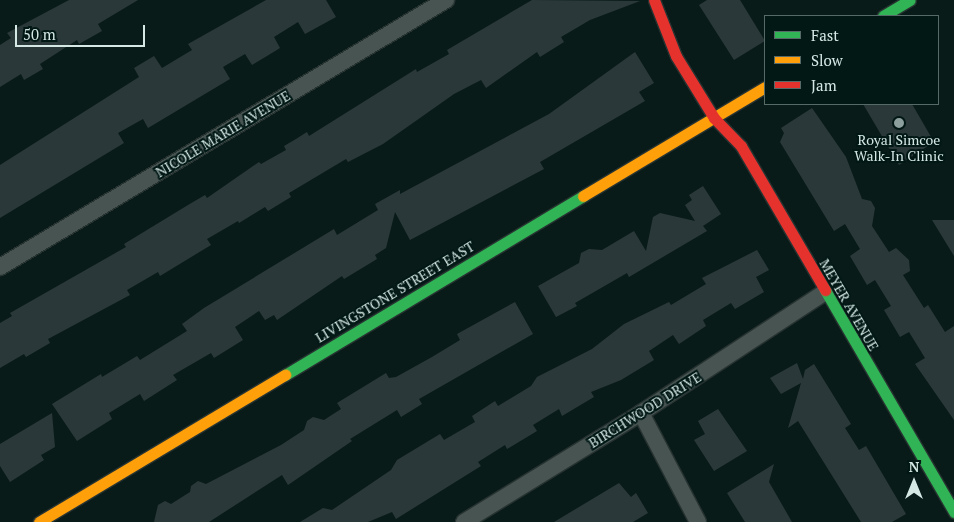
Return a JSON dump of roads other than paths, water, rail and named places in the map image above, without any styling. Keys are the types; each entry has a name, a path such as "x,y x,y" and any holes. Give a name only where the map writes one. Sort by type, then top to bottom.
{"street":[{"name":"NICOLE MARIE AVENUE","path":"0,267 446,0"},
{"name":"MEYER AVENUE","path":"654,0 665,37 714,118 741,146 824,293 954,512"},
{"path":"885,15 910,0"},
{"name":"LIVINGSTONE STREET EAST","path":"39,522 764,88"},
{"name":"BIRCHWOOD DRIVE","path":"464,522 642,414 824,293"},
{"path":"642,414 698,522"}],"place":[{"name":"Royal Simcoe Walk-In Clinic","path":"899,123"}]}
